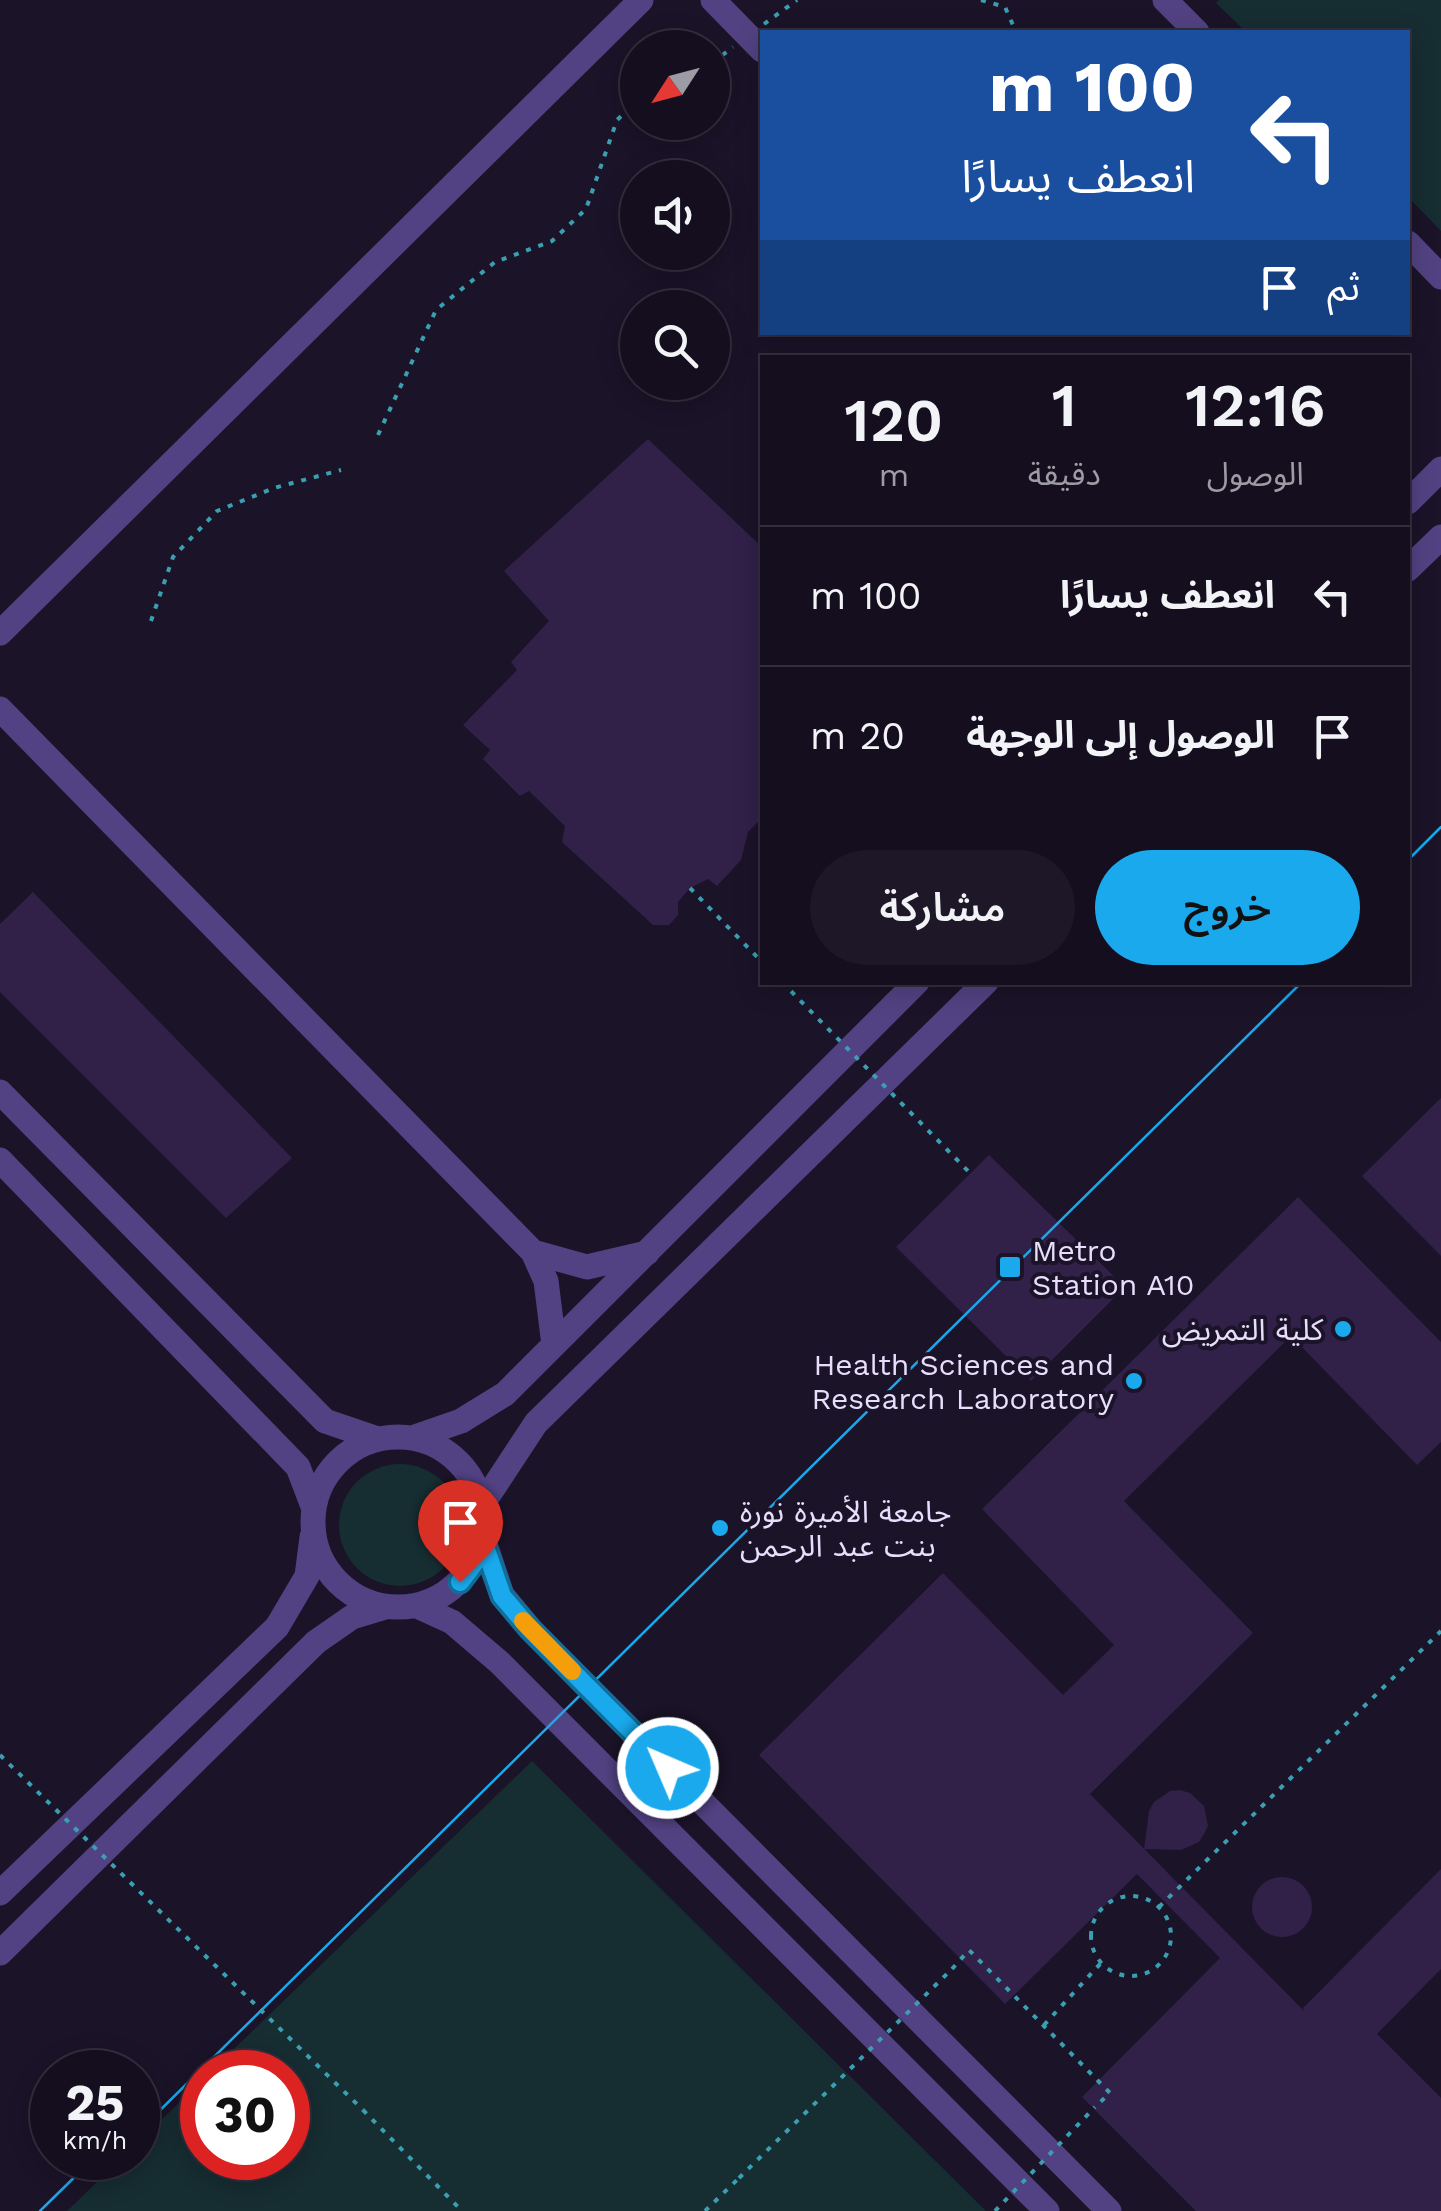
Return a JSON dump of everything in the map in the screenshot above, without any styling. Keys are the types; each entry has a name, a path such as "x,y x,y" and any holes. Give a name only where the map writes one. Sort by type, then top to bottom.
{"street":[{"path":"0,633 641,0"},
{"path":"713,0 756,43"},
{"path":"1165,0 1196,30"},
{"path":"1410,245 1441,277"},
{"path":"1410,500 1441,470"},
{"path":"1410,568 1441,536"},
{"path":"0,709 533,1252 546,1281 554,1345"},
{"path":"0,1893 278,1627 307,1576 321,1485 336,1464 355,1448 378,1439 412,1438 461,1421 504,1394 914,985"},
{"path":"482,1505 536,1423 983,985"},
{"path":"0,1092 325,1421 378,1439"},
{"path":"0,1160 298,1467 320,1555 335,1580 358,1598 386,1607"},
{"path":"533,1252 588,1267 648,1253"},
{"path":"0,1954 316,1642 352,1617 386,1607 417,1606 440,1598 460,1582 475,1562 482,1538 482,1505 473,1481 457,1460 436,1446 412,1438"},
{"path":"482,1538 502,1596 530,1629 1109,2211"},
{"path":"417,1606 452,1622 500,1662 1047,2211"}],"path":[{"path":"768,30 797,0"},
{"path":"981,0 1006,7 1015,30"},
{"path":"378,435 436,310 496,262 552,241 586,209 620,117"},
{"path":"151,620 173,557 218,511 274,488 341,470"},
{"path":"690,888 760,960"},
{"path":"785,985 972,1175"},
{"path":"1159,1907 1441,1631"},
{"path":"0,1755 462,2211"},
{"path":"1120,1896 1148,1899 1159,1907 1166,1917 1171,1942 1159,1965 1136,1976 1111,1971 1101,1963 1090,1938 1091,1924 1098,1912 1120,1896"},
{"path":"705,2211 970,1950 1110,2093 995,2211"},
{"path":"1044,2025 1101,1963"}],"green space":[{"path":"1441,0 1441,231 1410,199 1410,30 1244,30 1216,3"},
{"path":"400,1464 423,1469 443,1482 456,1502 461,1525 456,1548 443,1568 423,1581 400,1586 377,1581 357,1568 344,1548 339,1525 344,1502 357,1482 377,1469"},
{"path":"532,1761 986,2211 67,2211 99,2180 160,2180 160,2121 180,2102 180,2180 310,2180 310,2050 233,2050"}],"building":[{"path":"648,439 760,545 760,820 748,832 741,860 717,886 708,879 690,888 678,902 678,915 669,925 653,925 562,842 565,826 529,791 520,796 483,759 490,750 463,725 517,670 511,662 549,621 504,571"},
{"path":"33,892 292,1158 226,1218 0,992 0,924"},
{"path":"1441,1098 1441,1256 1362,1176"},
{"name":"Metro Station A10","path":"989,1155 1125,1287 1031,1381 896,1247"},
{"path":"1298,1197 1441,1342 1441,1442 1417,1465 1291,1336 1124,1501 1253,1633 1090,1794 1304,2011 1441,1869 1441,1969 1377,2034 1441,2098 1441,2211 1196,2211 1082,2097 1220,1958 1137,1874 1005,2004 759,1755 943,1573 1063,1695 1114,1645 982,1509"},
{"path":"1170,1791 1190,1793 1204,1806 1208,1826 1204,1834 1199,1842 1181,1850 1144,1849 1149,1811 1154,1802"},
{"path":"1282,1877 1303,1886 1312,1907 1303,1928 1282,1937 1261,1928 1252,1907 1261,1886"}],"tram line":[{"path":"1410,858 1441,827"},
{"path":"160,2110 1299,985"},
{"path":"40,2211 72,2180"}],"slow traffic":[{"path":"523,1621 572,1671"}],"place":[{"name":"Metro Station A10","path":"1010,1267"},
{"name":"كلية التمريض","path":"1343,1329"},
{"name":"Health Sciences and Research Laboratory","path":"1134,1381"},
{"name":"جامعة الأميرة نورة بنت عبد الرحمن","path":"720,1528"}],"route":[{"path":"460,1582 475,1562 482,1538 502,1596 668,1768"}]}
